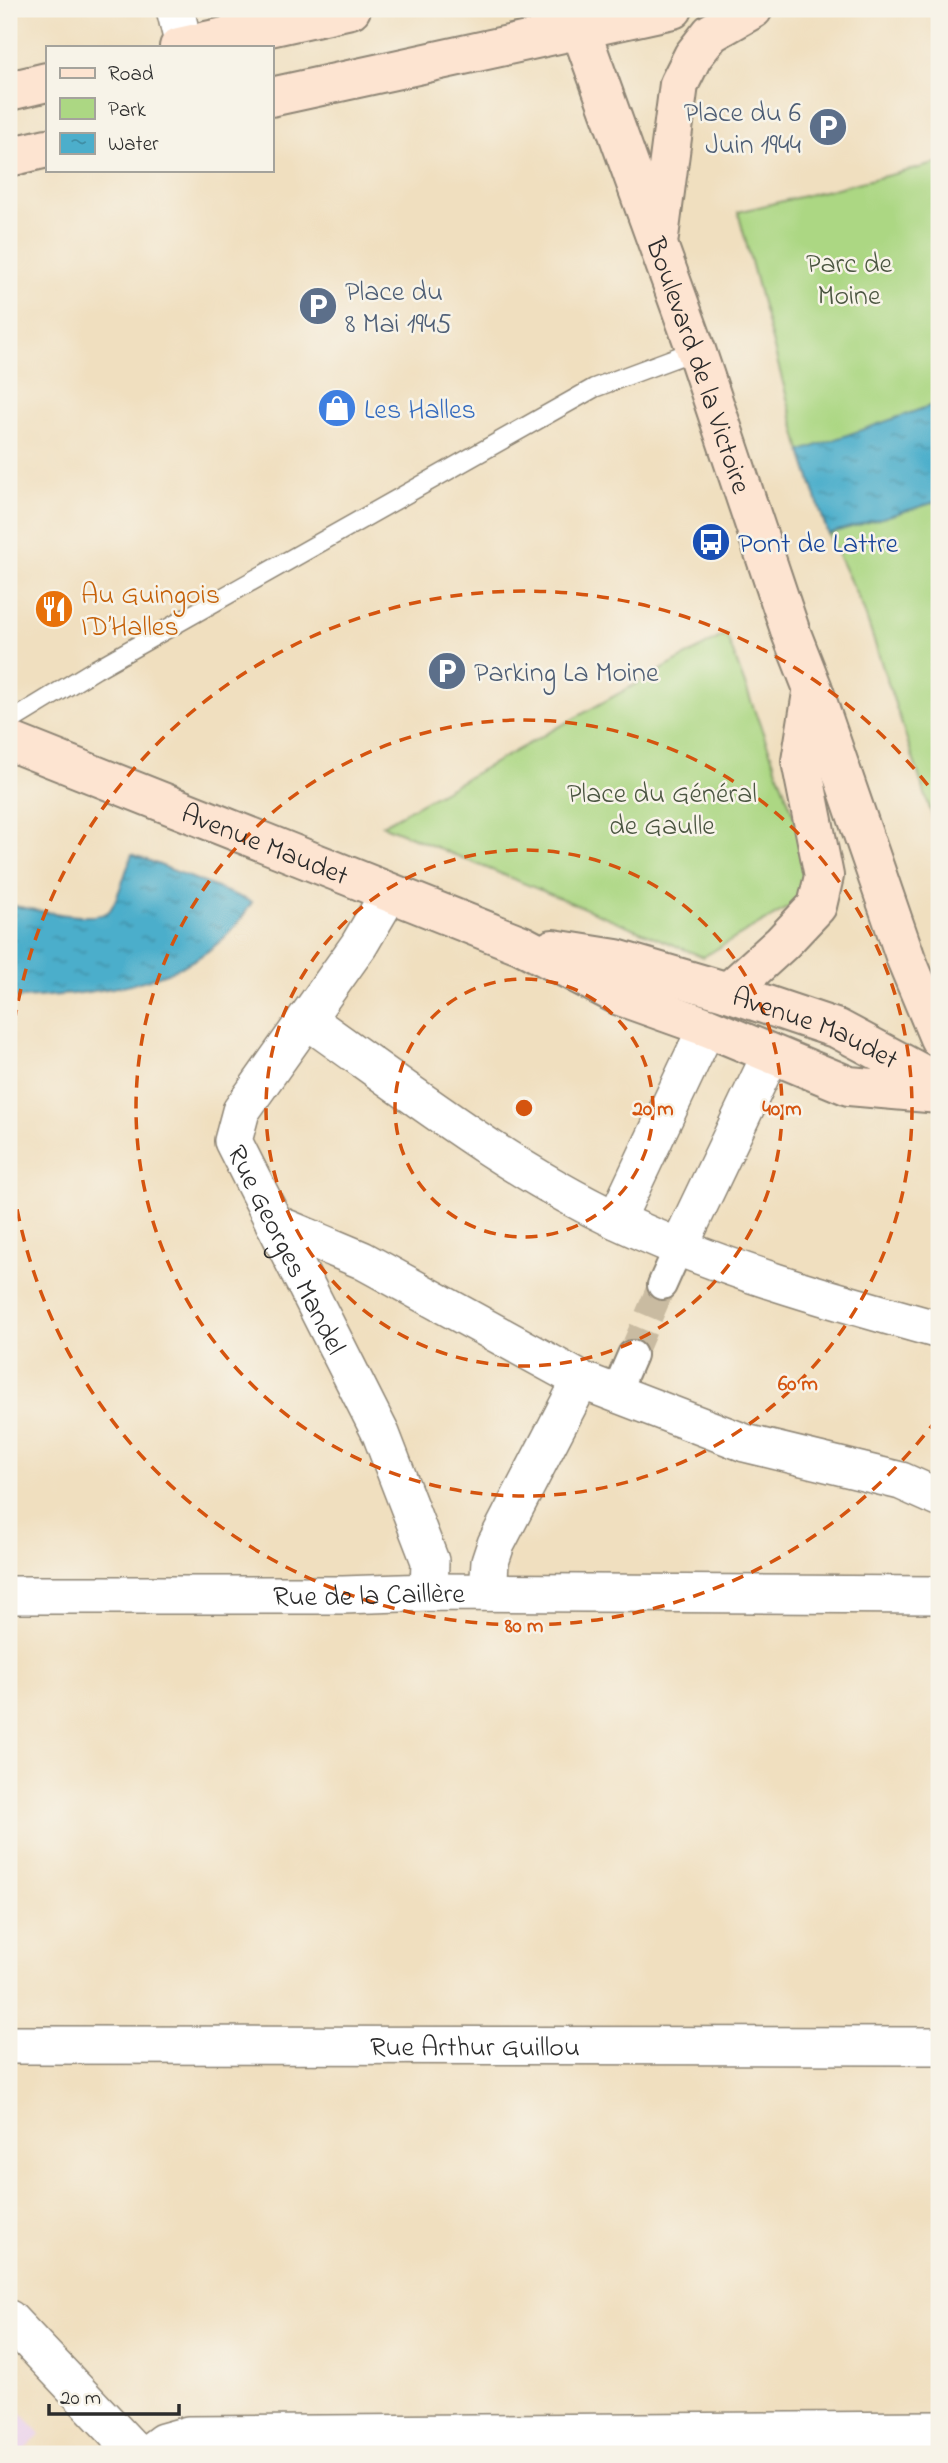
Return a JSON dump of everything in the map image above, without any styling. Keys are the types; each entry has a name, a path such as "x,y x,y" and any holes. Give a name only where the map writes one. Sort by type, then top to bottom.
{"main road":[{"path":"187,46 351,9"},
{"path":"273,96 576,18 673,9"},
{"path":"658,246 679,84 693,56 711,33 753,9"},
{"name":"Boulevard de la Victoire","path":"576,18 696,350 791,633 906,959 939,1038"},
{"path":"9,91 46,82"},
{"path":"9,157 46,148"},
{"path":"729,992 817,906 824,876 801,761 813,690"},
{"name":"Avenue Maudet","path":"9,741 522,945 620,996 707,1027 849,1086 939,1094"},
{"name":"Avenue Maudet","path":"522,945 616,959 729,992 838,1029 939,1083"}],"street":[{"path":"175,9 183,46"},
{"name":"Rue Georges Mandel","path":"390,894 364,937 241,1111 233,1141 381,1434 430,1561 429,1592"},
{"path":"306,1019 500,1156 617,1220 679,1247 824,1298 939,1331"},
{"path":"617,1220 707,1027"},
{"path":"662,1285 771,1054"},
{"path":"274,1223 362,1260 581,1380 745,1443 901,1481 939,1498"},
{"path":"615,1394 632,1355"},
{"path":"488,1592 490,1562 496,1544 581,1380"},
{"name":"Rue de la Caillère","path":"9,1595 343,1595 429,1592 939,1595"},
{"name":"Rue Arthur Guillou","path":"9,2045 939,2046"},
{"path":"9,2319 137,2454"},
{"path":"147,2454 163,2442 188,2435 398,2444 939,2430"}],"lane":[{"path":"9,722 96,669 594,388 696,350"}],"shaded area":[{"path":"9,2400 41,2434 20,2454 9,2454"}],"green space":[{"name":"Parc de Moine","path":"939,163 939,836 863,608 828,534 801,451 738,212"},
{"name":"Place du Général de Gaulle","path":"726,634 821,888 703,957 382,825"}],"water":[{"path":"939,391 939,501 828,534 801,451 933,405"},
{"path":"132,854 252,902 231,931 206,953 177,969 145,981 111,988 9,999 9,905 78,916 103,914 113,905"}],"tunnel":[{"path":"632,1355 662,1285"}],"place":[{"name":"Place du 6 Juin 1944","path":"828,127"},
{"name":"Place du 8 Mai 1945","path":"318,306"},
{"name":"Les Halles","path":"337,408"},
{"name":"Pont de Lattre","path":"711,542"},
{"name":"Au Guingois ID’Halles","path":"54,609"},
{"name":"Parking La Moine","path":"447,671"}]}
